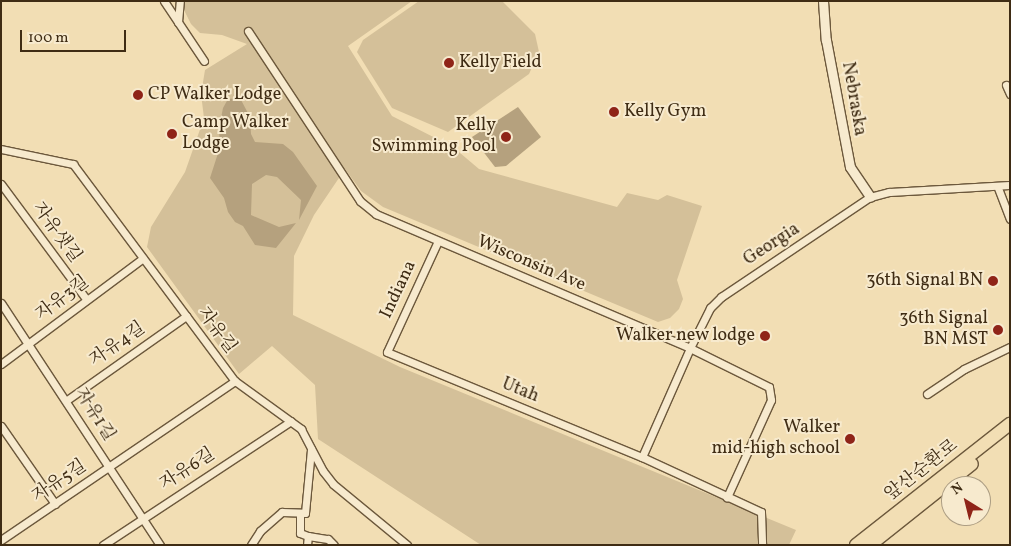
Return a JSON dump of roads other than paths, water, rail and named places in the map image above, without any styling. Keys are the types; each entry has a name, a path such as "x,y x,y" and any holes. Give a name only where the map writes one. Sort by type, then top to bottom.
{"highway":[{"name":"앞산순환로","path":"856,545 1010,424"},
{"name":"앞산순환로","path":"870,545 1010,435"}],"street":[{"path":"164,1 204,61"},
{"path":"178,22 180,1"},
{"name":"Nebraska","path":"823,1 826,40 850,167 870,197"},
{"name":"Wisconsin Ave","path":"248,31 360,201 376,214 690,348 769,387 771,400 727,497"},
{"path":"1006,85 1010,94"},
{"name":"자유길","path":"2,151 73,164 235,381 291,420 300,429 333,484 407,545"},
{"name":"자유샛길","path":"1,184 86,299"},
{"name":"Georgia","path":"642,457 690,348 710,308 721,297 870,197 889,192 984,186 998,188 1010,185"},
{"path":"998,188 1010,219"},
{"name":"Indiana","path":"386,352 438,241"},
{"name":"자유3길","path":"1,364 143,258"},
{"name":"자유1길","path":"1,302 144,517 160,545"},
{"name":"자유4길","path":"67,400 186,316"},
{"path":"927,394 964,369 1010,347"},
{"name":"Utah","path":"386,352 642,457 761,512 762,545"},
{"name":"자유5길","path":"1,540 235,381"},
{"name":"자유6길","path":"102,545 291,420"},
{"path":"1,426 55,504"},
{"path":"251,545 260,531 282,512 305,513 311,449"},
{"path":"300,513 300,533 328,539 334,545"},
{"path":"307,545 308,536"}],"place":[{"name":"Kelly Field","path":"449,63"},
{"name":"CP Walker Lodge","path":"138,95"},
{"name":"Kelly Gym","path":"614,112"},
{"name":"Camp Walker Lodge","path":"172,134"},
{"name":"Kelly Swimming Pool","path":"506,137"},
{"name":"36th Signal BN","path":"993,281"},
{"name":"36th Signal BN MST","path":"998,330"},
{"name":"Walker new lodge","path":"765,336"},
{"name":"Walker mid-high school","path":"850,439"}]}
